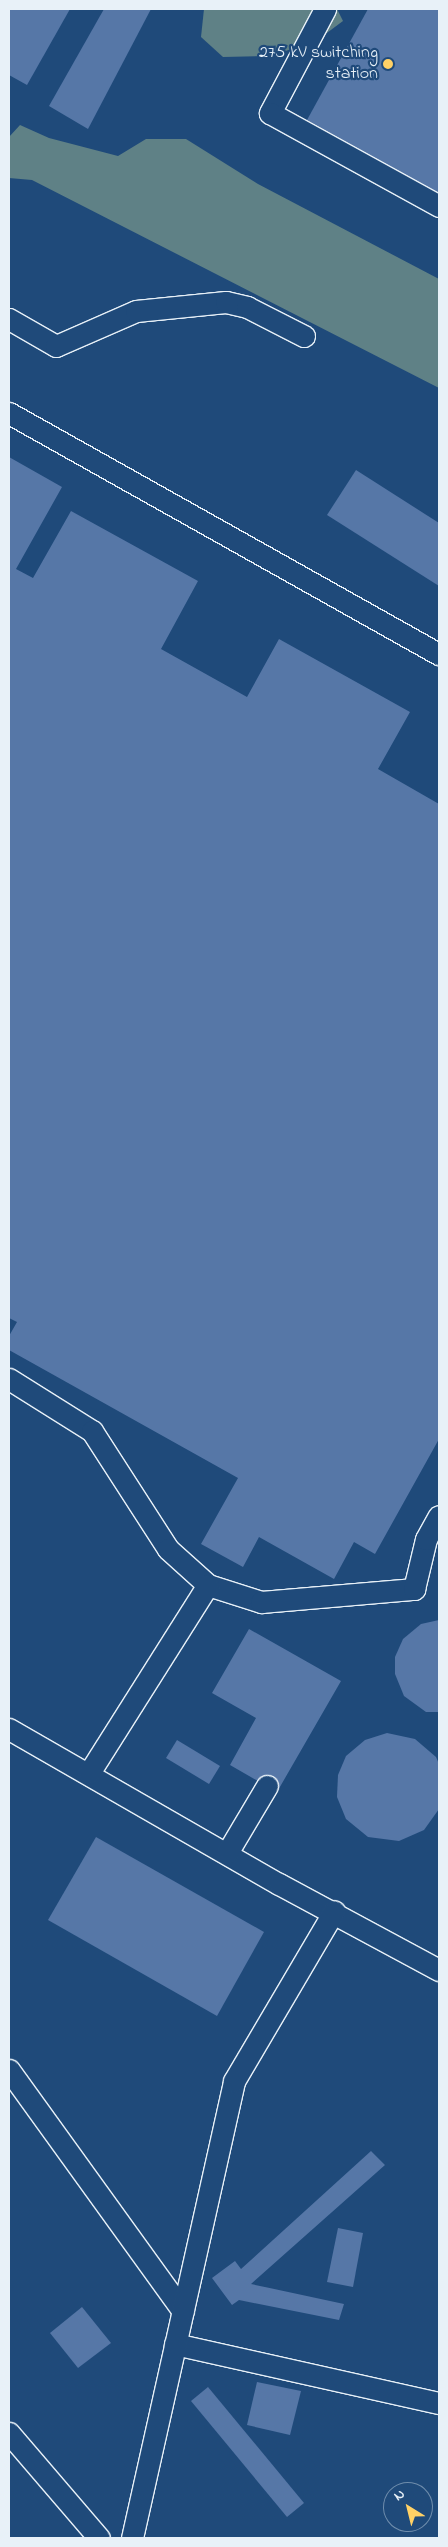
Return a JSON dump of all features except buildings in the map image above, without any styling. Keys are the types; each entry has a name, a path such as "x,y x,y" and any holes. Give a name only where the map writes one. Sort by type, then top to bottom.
{"lane":[{"path":"325,9 270,113 439,206"},
{"path":"9,319 56,346 136,311 226,302 247,307 304,336"},
{"path":"9,413 439,654"},
{"path":"9,1379 92,1431 168,1549 208,1585 261,1602 414,1589 426,1539 439,1516"},
{"path":"89,1773 208,1585"},
{"path":"9,1729 227,1853 439,1970"},
{"path":"227,1853 267,1786"},
{"path":"132,2538 234,2081 334,1911"},
{"path":"9,2070 183,2310"},
{"path":"175,2344 439,2403"},
{"path":"9,2434 99,2538"}],"green space":[{"path":"204,9 337,9 343,21 316,41 270,56 223,57 201,37"},
{"path":"20,125 49,138 118,156 146,139 186,139 258,184 439,279 439,388 32,180 9,178 9,137"}],"place":[{"name":"275 kV switching station","path":"388,64"}]}
